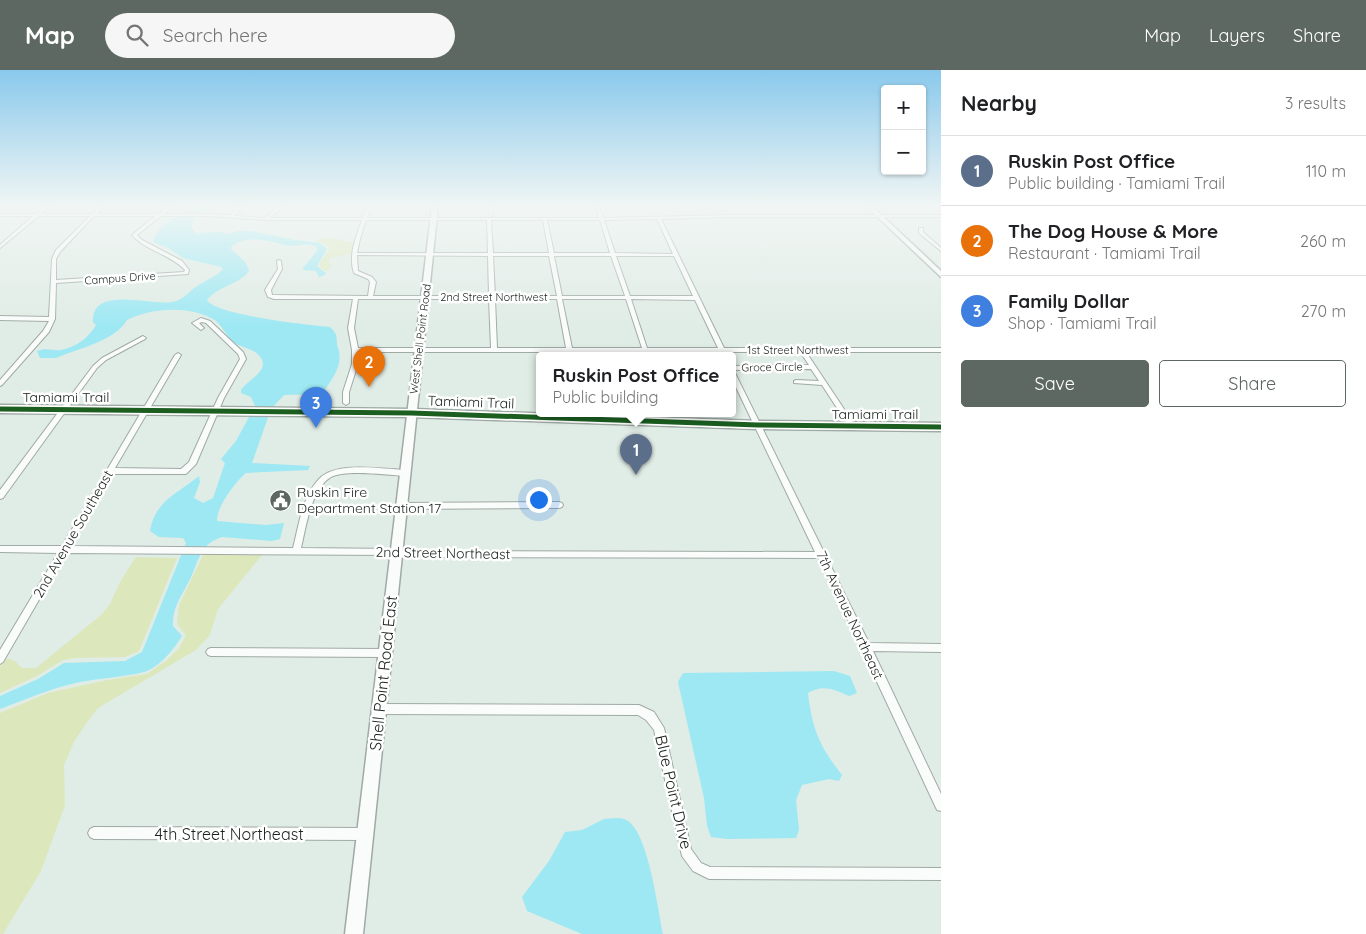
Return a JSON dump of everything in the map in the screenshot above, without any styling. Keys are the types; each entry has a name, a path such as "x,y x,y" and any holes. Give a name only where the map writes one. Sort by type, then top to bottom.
{"main road":[{"name":"Tamiami Trail","path":"0,400 66,405 536,409"},
{"name":"Tamiami Trail","path":"276,406 346,403 536,417"},
{"name":"Tamiami Trail","path":"0,409 66,405"},
{"path":"521,416 536,414"},
{"name":"Tamiami Trail","path":"548,417 849,422 941,427"},
{"path":"601,419 606,417"},
{"name":"Tamiami Trail","path":"718,417 755,420"},
{"name":"Tamiami Trail","path":"849,422 941,418"}],"street":[{"path":"0,384 46,332 52,319 54,259 63,246"},
{"name":"Campus Drive","path":"54,282 186,273 187,270 180,262 150,246"},
{"path":"357,246 354,266 356,272 370,278 373,282 370,297"},
{"name":"West Shell Point Road","path":"411,408 431,246"},
{"path":"490,246 494,350"},
{"path":"550,246 569,350"},
{"path":"610,246 645,350"},
{"path":"672,246 723,352"},
{"path":"911,246 941,275"},
{"path":"355,254 676,255"},
{"name":"2nd Street Northwest","path":"279,261 280,269 268,290 270,296 696,298"},
{"path":"346,403 346,392 355,364 355,350 351,328 356,297"},
{"path":"0,318 52,319"},
{"path":"110,471 183,472 192,464 218,406 243,359 241,353 208,322 201,320 195,323 197,327 201,328"},
{"path":"0,496 94,367 104,359 143,338"},
{"name":"1st Street Northwest","path":"355,350 645,350 698,352"},
{"path":"802,350 849,422"},
{"name":"1st Street Northwest","path":"736,353 802,350 941,350"},
{"name":"2nd Avenue Southeast","path":"0,659 178,355"},
{"name":"Groce Circle","path":"736,368 812,367"},
{"name":"7th Avenue Northeast","path":"736,380 822,555 941,806"},
{"path":"796,382 822,383"},
{"name":"Shell Point Road East","path":"354,934 411,408"},
{"path":"296,551 311,498 319,483 329,475 340,472 405,472"},
{"path":"401,506 559,505"},
{"name":"2nd Street Northeast","path":"0,549 396,552 403,554 822,555"},
{"path":"866,647 941,648"},
{"path":"211,652 385,653"},
{"name":"Blue Point Drive","path":"379,710 639,710 650,716 659,728 686,852 697,867 709,873 941,874"},
{"name":"4th Street Northeast","path":"94,833 365,834"}],"green space":[{"path":"328,246 354,246 353,253 330,258 330,269 326,271 319,266 329,249"},
{"path":"204,553 263,554 218,609 210,635 196,650 98,708 85,725 74,742 64,765 65,805 41,871 3,934 0,934 0,713 48,693 107,680 147,674 167,660 179,648 186,635 177,624 179,605"},
{"path":"136,557 177,558 139,651 125,657 63,660 37,676 0,693 0,667 5,658 15,661 22,668 36,668 101,615 110,604 120,582"}],"water":[{"path":"164,246 232,246 231,249 246,263 249,271 245,276 212,295 207,300 214,305 244,315 330,327 335,333 339,360 336,372 330,383 322,394 284,395 271,409 252,463 310,466 308,470 246,473 237,482 223,502 217,521 266,525 284,523 280,539 272,541 222,537 206,547 199,557 174,612 173,626 182,636 171,652 156,666 137,674 70,684 0,709 0,696 38,679 64,663 125,661 142,652 186,543 183,538 159,537 150,531 157,512 168,499 199,476 200,482 194,498 203,503 213,498 225,463 221,459 236,441 255,406 251,397 241,393 241,390 262,368 263,364 260,356 236,344 213,319 193,312 170,310 136,316 127,320 114,334 95,344 56,358 40,358 37,351 43,349 61,350 72,347 82,341 96,325 93,322 95,311 102,304 112,300 176,301 223,269 183,258"},
{"path":"316,246 324,246 327,249 317,266 326,273 319,277 316,271 303,270 317,251"},
{"path":"834,671 850,676 857,693 849,696 823,688 808,693 818,737 842,775 839,781 829,779 802,785 796,800 799,830 796,838 727,839 711,837 707,826 704,798 678,682 683,673"},
{"path":"604,819 624,819 632,825 640,837 651,870 663,934 582,934 527,911 522,897 549,861 565,832 582,830"}],"cycle path":[{"path":"0,409 411,413 758,425 941,427"}],"place":[{"name":"The Dog House & More","path":"369,387"},
{"name":"Family Dollar","path":"316,428"},
{"name":"Ruskin Post Office","path":"636,475"},
{"name":"Ruskin Fire Department Station 17","path":"281,500"}]}
